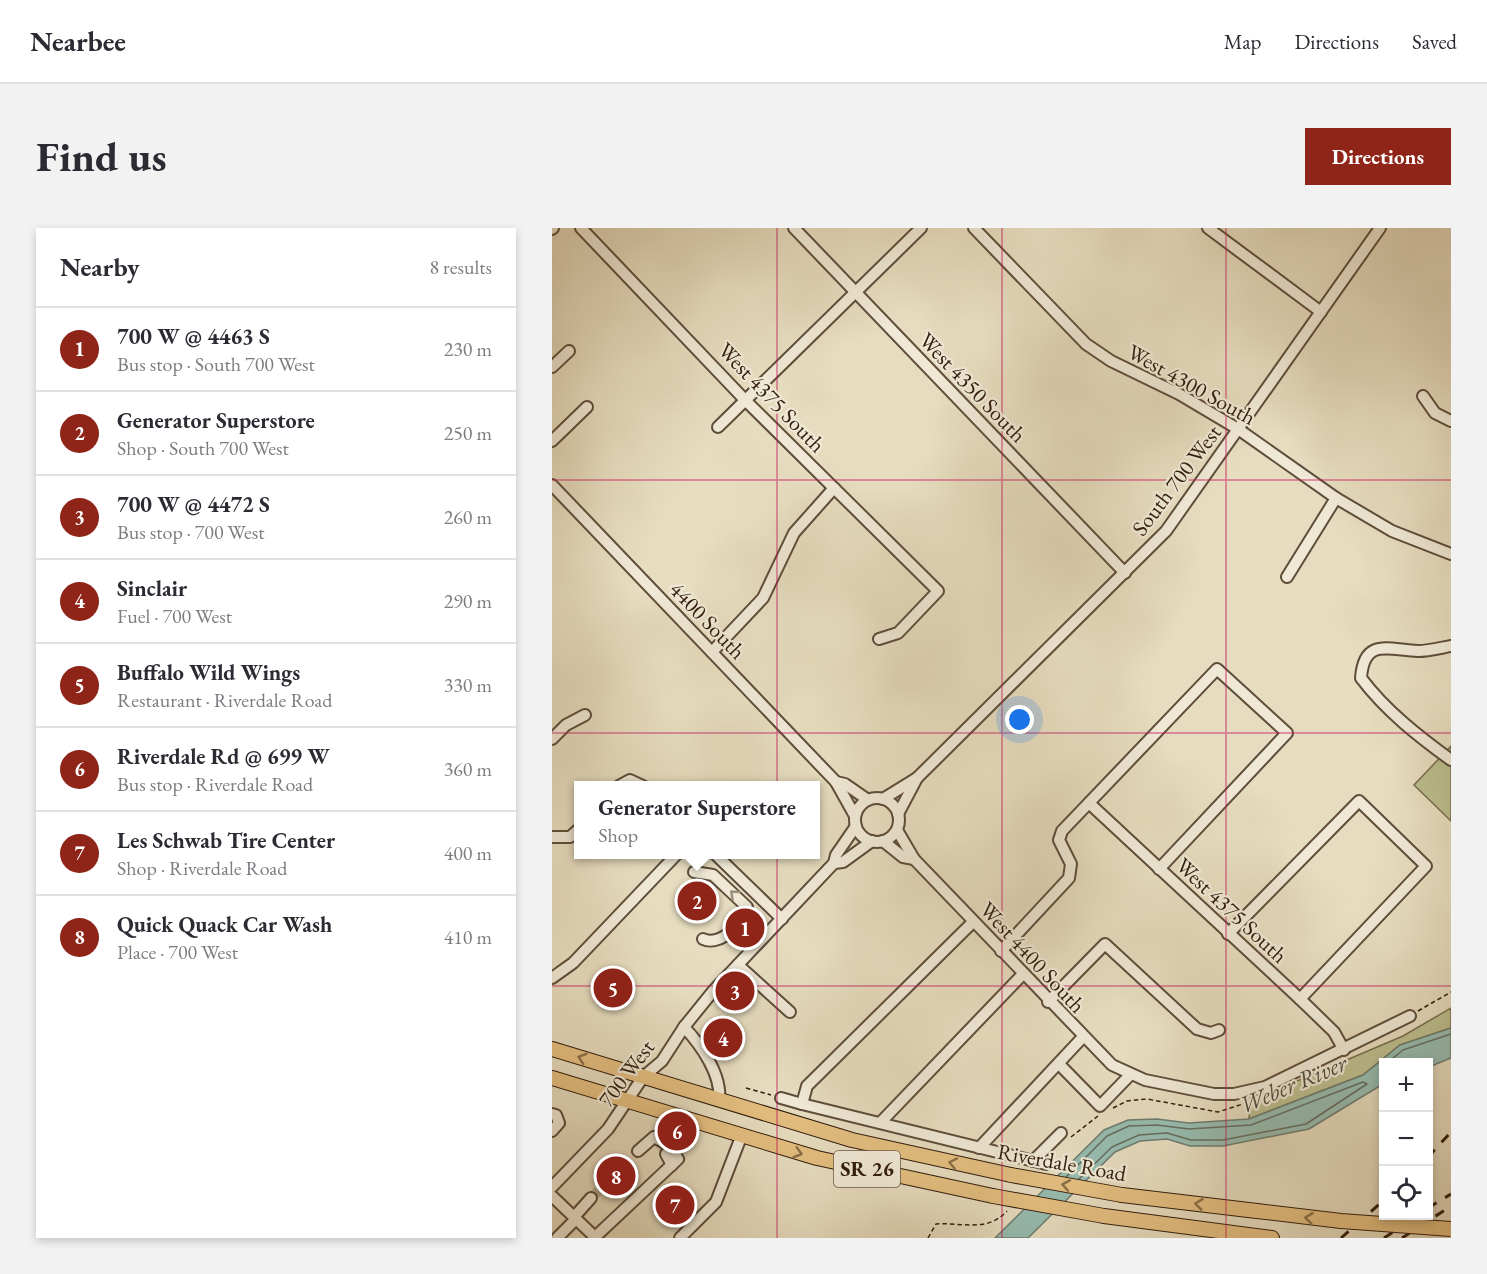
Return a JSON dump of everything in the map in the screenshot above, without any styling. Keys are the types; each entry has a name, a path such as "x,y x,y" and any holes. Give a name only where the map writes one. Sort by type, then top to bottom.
{"main road":[{"name":"Riverdale Road","path":"552,1049 852,1140 1011,1175 1122,1195 1451,1230"},
{"name":"Riverdale Road","path":"552,1078 741,1137 817,1158 993,1196 1104,1216 1272,1238"},
{"path":"918,1180 922,1156"}],"street":[{"name":"West 4375 South","path":"581,228 746,400 938,591 898,633 879,639"},
{"name":"West 4350 South","path":"794,228 1125,573"},
{"path":"718,428 854,291 921,228"},
{"name":"West 4300 South","path":"974,228 1086,344 1111,361 1179,394 1238,429 1336,498 1392,531 1451,554"},
{"path":"1208,228 1321,312"},
{"name":"South 700 West","path":"883,799 917,778 1166,531 1380,228"},
{"path":"552,367 569,351"},
{"path":"1423,396 1435,413 1451,421"},
{"path":"552,441 587,407"},
{"name":"4400 South","path":"552,485 836,782"},
{"path":"712,652 763,598 794,533 834,488"},
{"path":"1287,577 1336,498"},
{"path":"1451,646 1418,651 1382,646 1372,652 1362,663 1361,678 1375,698 1420,738 1451,760"},
{"path":"1001,951 1066,883 1071,864 1061,844 1060,835 1217,669 1287,733 1159,869"},
{"path":"552,739 566,725 585,715"},
{"name":"South 700 West","path":"898,814 917,778"},
{"path":"836,782 845,784 868,800"},
{"path":"836,782 856,821 859,834 877,841"},
{"path":"789,1012 738,965 834,863 836,855 856,821 858,807 868,800 883,799 892,804 898,814 897,830 890,838 877,841 851,854 843,862 834,863"},
{"path":"1228,934 1359,801 1426,866 1300,999"},
{"name":"West 4375 South","path":"1089,802 1334,1032 1344,1050"},
{"name":"West 4400 South","path":"897,830 914,859 1082,1038 1104,1059 1130,1075 1195,1092 1234,1094 1265,1087 1410,1016"},
{"path":"552,837 566,838 574,832"},
{"name":"West 4400 South","path":"877,841 903,857 914,859"},
{"path":"552,978 573,963 673,859"},
{"path":"719,859 782,919"},
{"path":"694,872 713,875 747,907 744,914 721,940 712,942 703,939"},
{"path":"802,1104 807,1086 973,922"},
{"path":"1048,1002 1105,944 1197,1029 1206,1033 1218,1030"},
{"name":"700 West","path":"552,1187 608,1129 643,1077 662,1061 684,1028 738,965"},
{"path":"880,1123 1023,975"},
{"path":"684,1028 699,1043 720,1089 719,1100"},
{"path":"979,1148 1082,1038"},
{"path":"1059,1064 1100,1106 1130,1075"},
{"path":"781,1098 1046,1164"},
{"path":"552,1114 556,1115 559,1123 552,1131"},
{"path":"552,1196 594,1238 672,1165 666,1148 654,1137 638,1151"},
{"path":"680,1238 716,1202 741,1137"},
{"path":"1033,1161 1064,1138"},
{"path":"557,1238 591,1198"}],"path":[{"path":"1410,1016 1451,992"},
{"path":"746,1088 781,1098"},
{"path":"1109,1110 1137,1099 1164,1100 1218,1112 1230,1106 1249,1103"},
{"path":"1064,1138 1102,1114"},
{"path":"928,1238 936,1224 980,1226 1000,1218 1012,1206"}],"green space":[{"path":"1451,746 1451,821 1414,785"},
{"path":"1451,1008 1451,1028 1400,1045 1384,1058 1379,1058 1379,1062 1363,1075 1249,1119 1250,1101 1403,1036"}],"water":[{"path":"1451,1028 1451,1058 1433,1065 1433,1058 1384,1058 1400,1045"},
{"path":"1379,1062 1379,1086 1309,1129 1223,1146 1190,1146 1167,1139 1140,1141 1115,1152 1028,1238 995,1238 1104,1130 1128,1120 1157,1119 1189,1123 1249,1119 1363,1075"}],"tunnel":[{"path":"591,1198 638,1151"}],"railway":[{"path":"1433,1152 1451,1132"},
{"path":"1433,1205 1451,1194"},
{"path":"1341,1238 1379,1204"},
{"path":"1402,1238 1451,1206"},
{"path":"1384,1238 1412,1220"}],"place":[{"name":"Generator Superstore","path":"697,901"},
{"name":"700 W @ 4463 S","path":"745,928"},
{"name":"Buffalo Wild Wings","path":"613,988"},
{"name":"700 W @ 4472 S","path":"735,991"},
{"name":"Sinclair","path":"723,1038"},
{"name":"Riverdale Rd @ 699 W","path":"677,1131"},
{"name":"Quick Quack Car Wash","path":"616,1176"},
{"name":"Les Schwab Tire Center","path":"675,1205"}],"water label":[{"name":"Weber River","path":"1293,1084"}]}
